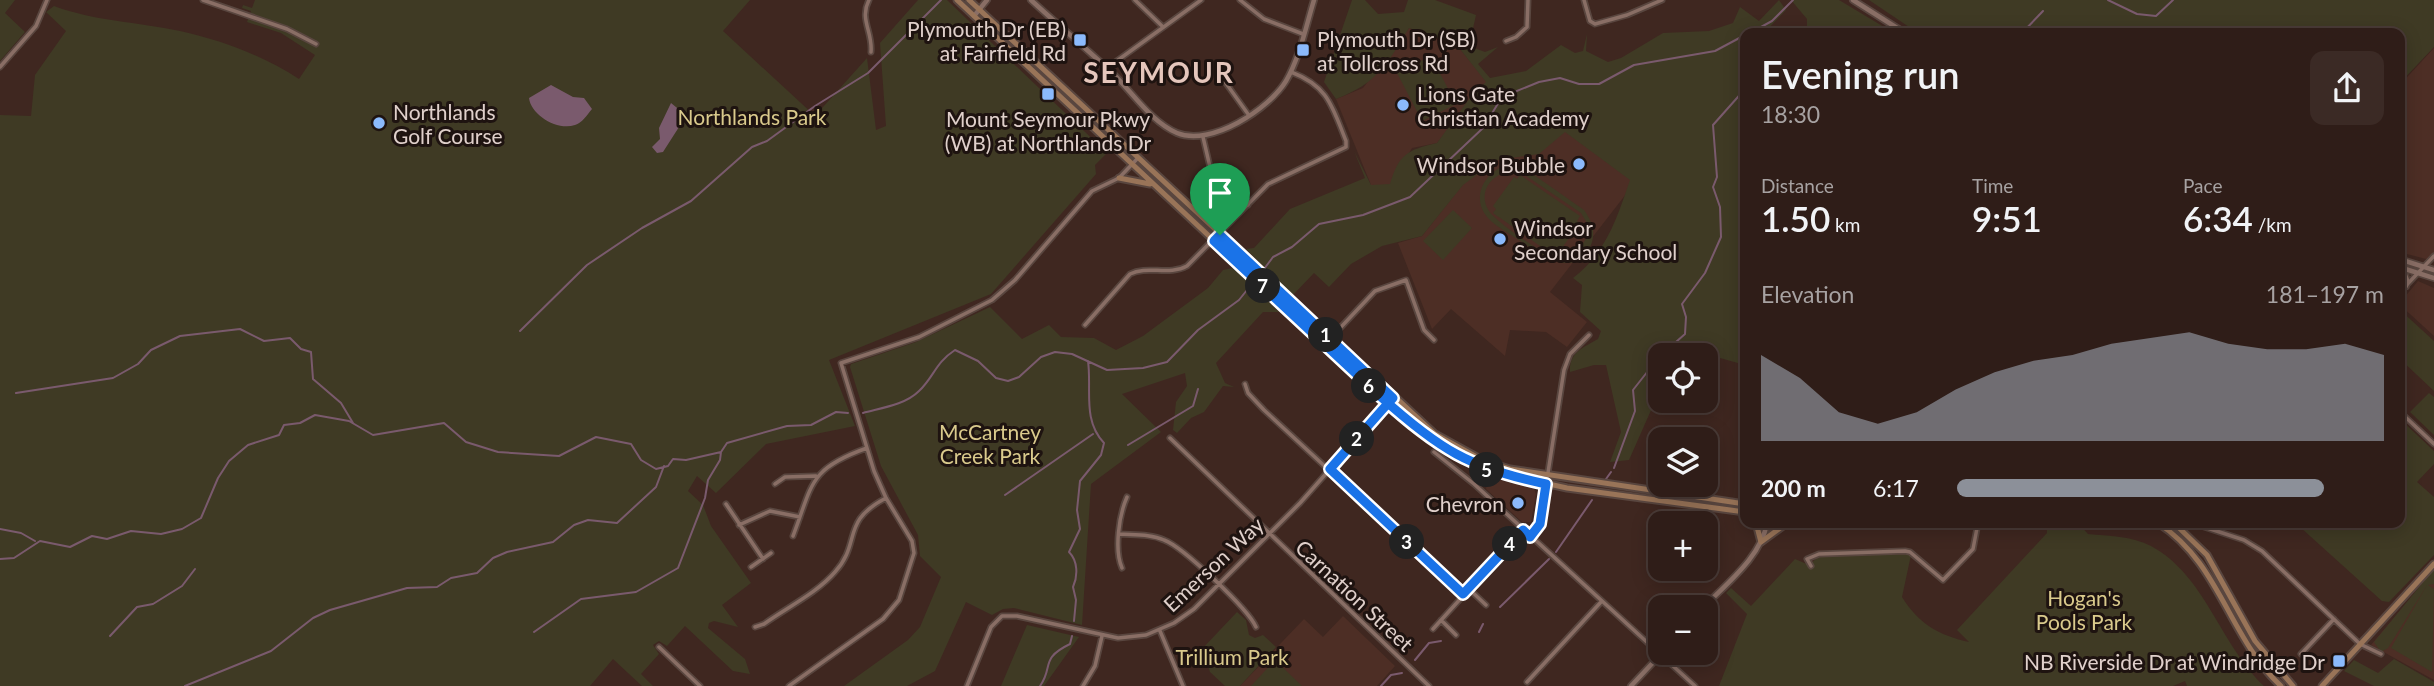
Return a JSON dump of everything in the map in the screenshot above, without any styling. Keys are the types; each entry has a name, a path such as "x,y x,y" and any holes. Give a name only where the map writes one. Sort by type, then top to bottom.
{"main road":[{"path":"957,0 1325,344 1391,401"},
{"path":"969,0 1330,338 1417,430 1457,457 1490,471 1740,511"},
{"path":"1119,177 1153,185"},
{"path":"1547,480 1740,503"},
{"path":"1757,528 1761,542 1780,528"},
{"path":"2164,528 2195,554 2217,586 2251,649 2281,686"},
{"path":"2179,528 2207,555 2255,641 2293,686"},
{"path":"2322,686 2434,564"}],"street":[{"path":"0,67 36,26 47,0"},
{"path":"203,0 280,26 316,44"},
{"path":"869,0 864,18 870,35 871,52"},
{"path":"974,16 987,0"},
{"path":"1031,0 1107,68 1168,128 1184,135 1203,137 1223,131 1276,93 1290,71 1314,0"},
{"path":"1135,0 1162,26"},
{"path":"1107,68 1201,0"},
{"path":"1242,0 1264,19 1303,34"},
{"path":"1506,41 1516,37 1527,27 1528,0"},
{"path":"1584,0 1592,24 1627,15 1661,0"},
{"path":"1853,0 1897,28"},
{"path":"1085,325 1129,274 1139,270 1182,269 1279,176 1346,147 1346,141 1324,91 1317,84 1290,71"},
{"path":"1218,72 1248,114"},
{"path":"1203,137 1210,167 1248,205"},
{"path":"789,686 883,619 899,600 914,547 886,498 867,448 841,363 919,337 992,300 1015,279 1092,191 1119,177 1137,159"},
{"path":"2406,286 2434,256"},
{"path":"2405,261 2434,270"},
{"path":"2405,270 2434,278"},
{"path":"2405,273 2406,286"},
{"path":"1325,344 1376,291 1406,280 1424,330 1434,340"},
{"path":"1530,537 1540,524 1564,370 1570,354 1589,335"},
{"path":"1245,384 1248,393 1264,410 1463,594"},
{"name":"Emerson Way","path":"967,686 991,627 1002,616 1017,616 1102,636 1133,638 1160,631 1184,618 1268,534 1391,401"},
{"path":"2405,417 2434,444"},
{"name":"Carnation Street","path":"1170,438 1429,686"},
{"path":"775,484 785,477 816,476 843,457 867,448"},
{"path":"1434,452 1648,643"},
{"path":"793,536 816,476"},
{"path":"755,627 833,575 845,558 862,513 886,498"},
{"path":"1122,568 1119,561 1120,534 1127,498"},
{"path":"726,504 763,559"},
{"path":"739,525 771,511 800,517"},
{"path":"1715,595 1761,542 1765,528"},
{"path":"1811,566 1807,559 1819,554 1905,551 1915,555 1942,580 1973,549 1977,528"},
{"path":"2206,528 2253,545 2360,644 2381,654"},
{"path":"1433,629 1523,530"},
{"path":"1120,534 1150,536 1171,543 1247,613 1256,627"},
{"path":"751,567 771,553"},
{"path":"1469,589 1486,605"},
{"path":"1527,682 1601,602"},
{"path":"2301,654 2334,619"},
{"path":"1441,621 1456,635"},
{"path":"1160,631 1183,686"},
{"path":"1083,686 1095,666 1102,636"},
{"path":"659,647 700,686"},
{"path":"1631,686 1651,665"},
{"path":"1673,665 1695,686"}],"shaded area":[{"name":"Lions Gate Christian Academy","path":"1409,28 1456,44 1487,82 1437,143 1412,148 1390,185 1371,185 1336,99 1363,88"},
{"path":"2434,48 2434,261 2405,254 2405,79"},
{"path":"551,85 573,97 584,98 592,109 582,121 575,125 560,126 546,120 534,110 529,98"},
{"path":"671,103 682,112 679,127 663,152 657,153 652,147 660,139 659,128"},
{"name":"Windsor Secondary School","path":"1564,117 1640,176 1550,292 1587,322 1567,347 1546,332 1510,330 1505,356 1451,309 1432,329 1398,243 1422,236 1467,179"},
{"path":"2418,281 2434,288 2434,336 2405,309 2405,297"},
{"name":"Chevron","path":"1488,477 1534,489 1536,494 1531,522 1522,522 1486,489"},
{"path":"2434,580 2434,680 2371,645 2420,587"},
{"path":"1343,616 1395,666 1377,686 1240,686 1304,619 1323,637"}],"green space":[{"path":"0,0 15,0 5,13 25,32 0,61"},
{"name":"Northlands Park","path":"255,0 750,0 723,31 815,116 867,58 876,130 886,126 880,43 918,0 947,0 1107,153 1095,165 1096,174 991,294 829,360 855,426 766,444 716,493 697,476 688,491 703,505 711,526 751,583 722,605 738,627 714,621 709,623 708,628 745,659 750,674 733,671 685,626 667,646 659,641 653,645 659,654 641,674 653,686 642,686 613,659 590,686 0,686 0,115 31,116 35,75 66,31 46,12 54,6 85,15 211,39 257,56 299,79 315,55 281,33 247,22 251,11 242,8 243,5 252,8"},
{"path":"1352,0 1365,0 1378,14 1404,12 1408,0 1435,0 1476,15 1469,46 1485,52 1498,47 1478,64 1490,78 1526,71 1561,45 1575,53 1583,51 1587,34 1586,51 1608,62 1621,58 1663,33 1709,31 1733,23 1740,7 1759,21 1779,0 1786,10 1769,28 1740,28 1740,364 1718,360 1718,343 1648,343 1650,413 1629,460 1610,462 1621,432 1606,365 1594,365 1570,372 1574,355 1598,339 1601,331 1580,312 1582,285 1573,278 1594,257 1609,234 1630,180 1565,132 1539,154 1497,160 1463,185 1422,236 1382,246 1351,264 1329,287 1314,273 1293,295 1246,249 1254,248 1290,209 1365,178 1354,151 1371,185 1390,184 1401,160 1411,151 1437,143 1472,95 1486,82 1456,44 1409,28 1372,79 1336,99 1324,82"},
{"path":"1791,0 1839,0 1886,28 1807,28 1807,19"},
{"path":"1869,0 2434,0 2434,47 2405,78 2405,28 1911,28"},
{"path":"1431,56 1456,104 1422,121 1397,73"},
{"path":"1504,166 1527,170 1584,210 1591,222 1593,236 1584,256 1566,263 1556,261 1536,252 1491,221 1483,211 1480,195 1485,181","holes":["1515,171 1581,213 1587,223 1588,235 1577,254 1562,258 1550,256 1510,230 1489,211 1485,196 1489,183 1507,172"]},
{"path":"1520,175 1580,216 1577,221 1580,223 1559,252 1557,250 1553,255 1493,213 1496,209 1493,206 1514,177 1517,179"},
{"path":"1453,210 1472,228 1443,260 1423,241"},
{"name":"McCartney Creek Park","path":"1233,268 1279,312 1263,312 1216,363 1225,383 1234,387 1223,386 1204,412 1191,418 1177,433 1173,430 1176,402 1187,386 1185,373 1122,394 1161,432 1091,484 1082,625 1014,608 1003,609 992,615 966,602 935,671 907,686 844,686 908,640 920,627 941,577 920,556 918,535 881,466 851,364 916,342 990,307 1022,339 1049,325 1061,337 1094,338 1116,350 1143,336 1208,288 1223,270"},
{"path":"2405,314 2434,341 2434,391 2405,364"},
{"path":"2429,393 2434,397 2434,435 2410,412"},
{"path":"2405,424 2434,451 2434,464 2417,482 2434,497 2434,555 2389,602 2382,601 2301,528 2405,528"},
{"name":"Hogan's Pools Park","path":"2047,528 2083,528 2088,534 2136,540 2170,559 2186,574 2248,669 2264,686 2187,686 2185,681 2173,686 1719,686 1747,614 1726,593 1731,588 1751,606 1795,559 1809,565 1819,556 1908,554 1911,555 1902,597 1908,606 1930,627 1969,642 1957,630 2047,533"},
{"path":"2434,569 2434,584 2428,585 2434,589 2432,672 2391,648 2427,585 2388,648 2381,652 2374,642"},
{"name":"Trillium Park","path":"1237,612 1246,620 1249,635 1255,638 1263,635 1276,647 1240,686 1225,686 1210,672 1202,649"},
{"path":"1027,625 1079,637 1044,686 1001,686"},
{"path":"2394,659 2434,682 2434,686 2374,686 2344,671 2354,660 2378,673"},
{"path":"1275,660 1302,686 1251,686"}],"waterway":[{"path":"520,331 587,265 642,228 691,201 752,147 767,141 815,106 868,73 941,0"},
{"path":"1759,28 1772,21 1793,0"},
{"path":"2108,0 2137,14 2156,16 2173,0"},
{"path":"2027,28 2043,11"},
{"path":"1264,269 1273,257 1292,247 1319,224 1363,215 1410,197 1483,128 1502,97 1539,82 1560,78 1579,84 1599,84 1634,65 1715,51 1740,38"},
{"path":"1614,468 1635,411 1633,390 1659,357 1685,334 1686,317 1682,304 1705,273 1721,237 1720,207 1713,187 1717,177 1713,125 1740,95"},
{"path":"863,413 913,396 943,360 955,350 978,361 996,378 1008,381 1019,377 1041,357 1055,352 1072,354 1107,370 1143,368 1167,362 1198,330 1239,300 1251,285"},
{"path":"16,393 113,378 138,364 151,350 180,336 240,329 264,341 290,338 301,349 311,352 313,379 341,403 353,423"},
{"path":"1074,621 1076,600 1073,587 1076,569 1069,552 1080,529 1077,510 1080,481 1101,455 1104,443 1097,434 1090,414 1088,361"},
{"path":"1128,445 1193,406 1198,389"},
{"path":"0,559 14,558 40,541 70,547 92,536 107,539 131,531 161,534 182,529 201,518 218,478 229,461 248,445 279,435 284,425 300,423 315,415 349,421 373,435 444,423 466,442 498,452 559,456 596,437 631,444 641,460 656,469 668,466 673,459 686,460 721,452 727,443 787,426 811,425 836,412 848,413"},
{"path":"1005,495 1093,434"},
{"path":"534,632 581,599 636,592 678,568 705,498 708,480 720,460 721,452"},
{"path":"185,686 271,651 313,618 330,610 407,588 437,587 451,578 477,573 493,558 507,552 553,542 574,525 588,520 617,523 656,487 664,466"},
{"path":"1606,479 1611,472"},
{"path":"1556,552 1592,500"},
{"path":"0,529 21,533 35,541"},
{"path":"1500,607 1549,559"},
{"path":"110,636 137,607 153,604 182,586 195,569"},
{"path":"1479,632 1483,624"},
{"path":"1040,686 1054,654 1070,644 1072,636"},
{"path":"1415,660 1429,643 1441,641"},
{"path":"1381,686 1391,675 1402,673"}],"place":[{"name":"Plymouth Dr (EB) at Fairfield Rd","path":"1080,40"},
{"name":"Plymouth Dr (SB) at Tollcross Rd","path":"1303,50"},
{"name":"Mount Seymour Pkwy (WB) at Northlands Dr","path":"1048,94"},
{"name":"Lions Gate Christian Academy","path":"1403,105"},
{"name":"Northlands Golf Course","path":"379,123"},
{"name":"Windsor Bubble","path":"1579,164"},
{"name":"Windsor Secondary School","path":"1500,239"},
{"name":"Chevron","path":"1518,503"},
{"name":"NB Riverside Dr at Windridge Dr","path":"2339,661"}],"district":[{"name":"SEYMOUR","path":"1159,72"}],"route":[{"path":"1220,235 1214,241 1388,404 1417,430 1442,448 1480,468 1546,484 1538,528 1530,537 1523,530 1463,594 1330,469 1382,410 1388,404 1393,398 1220,235"}]}
